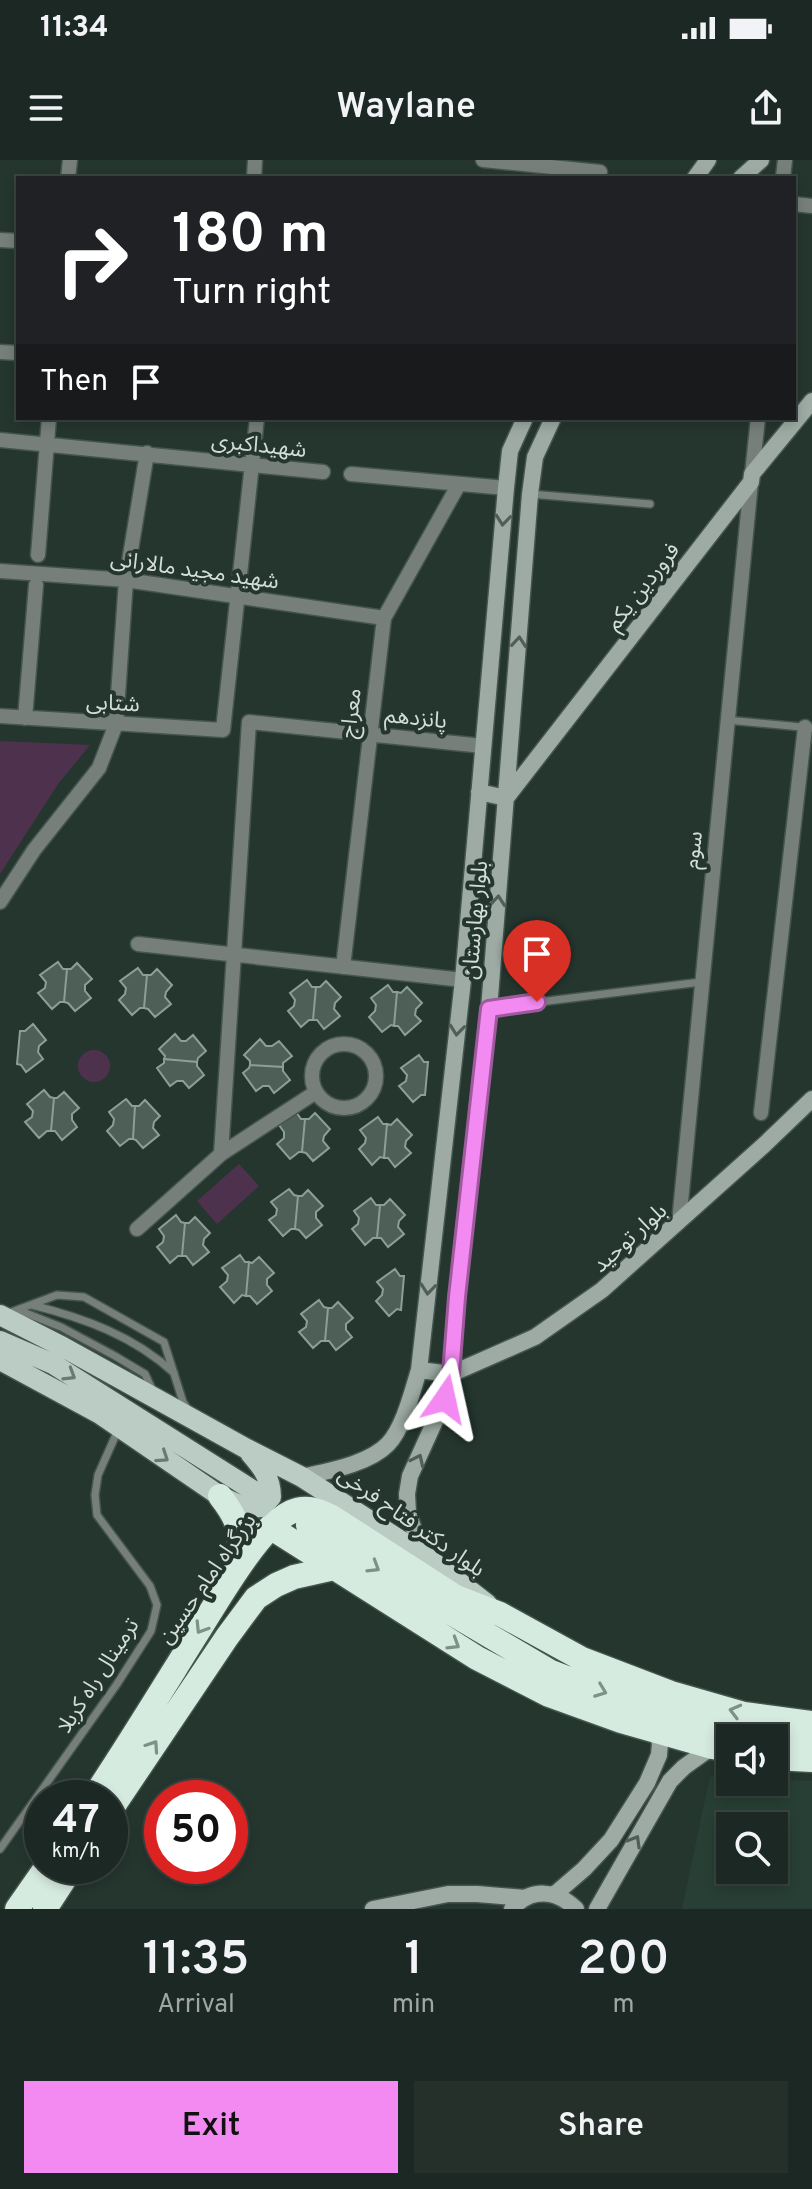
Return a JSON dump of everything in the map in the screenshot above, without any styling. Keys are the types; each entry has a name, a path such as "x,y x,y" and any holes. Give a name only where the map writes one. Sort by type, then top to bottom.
{"highway":[{"path":"220,1496 240,1530 240,1549 232,1579"},
{"name":"بزرگراه امام حسین","path":"105,1780 232,1579 270,1527 294,1510 319,1510 456,1597 500,1614"},
{"path":"308,1525 551,1672 630,1702 712,1726 812,1745"},
{"path":"270,1527 477,1658 549,1695 716,1748"},
{"path":"128,1784 256,1598 294,1577 334,1568"},
{"name":"بلوار دکتر فتاح فرخی","path":"500,1614 582,1659 671,1693 744,1714 812,1723"},
{"path":"168,1681 188,1695"},
{"path":"788,1759 812,1760"},
{"path":"17,1909 34,1884"},
{"path":"45,1909 61,1884"}],"main road":[{"path":"743,176 761,160"},
{"name":"فروردین یکم","path":"506,798 812,401"},
{"name":"بلوار بهارستان","path":"302,1477 340,1468 388,1444 406,1410 419,1370 463,980 510,451 524,420"},
{"name":"بلوار بهارستان","path":"429,1559 417,1539 408,1512 407,1494 410,1476 445,1399 451,1374 489,1009 530,494 535,457 552,420"},
{"path":"479,792 506,798"},
{"name":"بلوار توحید","path":"451,1374 535,1337 602,1290 812,1099"},
{"name":"بلوار دکتر فتاح فرخی","path":"5,1314 302,1477 429,1559 500,1614"},
{"path":"0,1341 53,1364 254,1491"},
{"path":"0,1360 100,1414 220,1496 246,1508 262,1507 271,1497 271,1485 265,1471 247,1449"},
{"path":"419,1370 451,1374"},
{"path":"555,1894 611,1840 647,1783 659,1755 660,1743 656,1731"},
{"path":"597,1909 670,1781 684,1767 716,1751"},
{"path":"373,1909 448,1894 477,1894 519,1904 542,1893 555,1894 576,1909"}],"street":[{"path":"483,160 601,170"},
{"path":"38,555 49,420"},
{"path":"237,596 257,420"},
{"name":"سوم","path":"679,1222 758,420"},
{"name":"شهیداکبری","path":"0,440 323,472"},
{"path":"0,902 34,850 99,768 116,724 126,580 147,453"},
{"path":"351,474 506,488"},
{"name":"معراج","path":"343,967 384,618 459,484"},
{"name":"شهید مجید مالارانی","path":"0,571 126,580 384,618"},
{"path":"25,718 36,585"},
{"name":"شتابی","path":"0,716 223,730 237,596"},
{"name":"پانزدهم","path":"234,954 249,722 483,746"},
{"path":"761,1113 808,728"},
{"path":"138,944 463,980"},
{"path":"221,1154 234,954"},
{"path":"332,1046 354,1046 370,1058 376,1078 369,1097 361,1104 341,1109 322,1100 316,1092 312,1070 316,1060 332,1046"},
{"path":"137,1229 221,1154 316,1092"}],"lane":[{"path":"530,494 650,504"},
{"path":"727,720 808,728"},
{"path":"489,1009 701,982"},
{"path":"5,1314 57,1295 84,1297 164,1342 183,1402 198,1422"},
{"path":"32,1304 78,1316 124,1338 153,1354 176,1374"},
{"name":"ترمینال راه کربلا","path":"0,1849 151,1631 157,1605 150,1586 97,1515 95,1495 98,1475 119,1427"}],"shaded area":[{"path":"0,741 90,745 58,784 0,874"},
{"path":"94,1050 106,1054 110,1066 106,1078 94,1082 82,1078 78,1066 82,1054"},
{"path":"239,1164 259,1186 217,1224 197,1201"},
{"path":"710,1776 716,1776 716,1796 788,1796 788,1780 812,1781 812,1909 682,1909"}],"building":[{"path":"58,962 63,969 67,969 64,1002 52,1009 38,993 45,988 46,982 40,975"},
{"path":"77,963 92,979 85,985 85,991 91,998 75,1011 64,1002 67,969"},
{"path":"138,968 143,975 147,975 144,1008 132,1015 119,1000 126,988 120,981"},
{"path":"157,969 172,985 165,997 171,1004 155,1017 144,1008 147,975"},
{"path":"307,980 312,987 316,987 313,1020 301,1027 288,1011 295,1000 290,993"},
{"path":"326,981 341,997 334,1009 340,1016 324,1029 317,1020 313,1020 316,987"},
{"path":"388,985 393,992 397,992 394,1026 382,1032 369,1017 376,1005 371,998"},
{"path":"407,987 422,1003 415,1015 421,1021 405,1035 398,1026 394,1026 397,992 401,993"},
{"path":"33,1024 46,1040 39,1046 38,1052 43,1059 26,1072 17,1064 20,1031"},
{"path":"175,1034 181,1041 193,1035 206,1051 197,1062 164,1059 159,1049"},
{"path":"260,1039 266,1046 279,1041 292,1056 283,1063 283,1067 250,1065 244,1055"},
{"path":"419,1055 424,1062 428,1062 425,1095 413,1102 399,1086 406,1081 407,1075 401,1068"},
{"path":"164,1059 197,1062 204,1075 189,1088 183,1081 170,1086 157,1068 164,1063"},
{"path":"250,1065 283,1067 290,1080 274,1093 269,1086 256,1091 243,1073"},
{"path":"44,1090 54,1098 51,1131 39,1138 25,1122 32,1117 33,1111 27,1104"},
{"path":"64,1092 79,1108 72,1114 77,1127 62,1140 55,1131 51,1131 54,1098"},
{"path":"126,1099 135,1106 133,1139 120,1146 107,1131 114,1119 109,1112"},
{"path":"145,1100 160,1116 153,1128 159,1135 143,1148 133,1139 135,1106"},
{"path":"296,1112 301,1119 305,1119 302,1152 290,1159 277,1144 284,1138 279,1125"},
{"path":"315,1113 330,1129 323,1141 329,1148 313,1161 302,1152 305,1119"},
{"path":"378,1117 383,1124 387,1124 384,1158 380,1157 372,1165 359,1149 366,1138 360,1130"},
{"path":"397,1119 412,1135 405,1147 411,1153 395,1167 388,1158 384,1158 387,1124 391,1125"},
{"path":"289,1189 298,1196 295,1229 283,1236 269,1220 276,1215 277,1209 271,1202"},
{"path":"308,1190 323,1206 316,1212 316,1218 322,1225 306,1238 295,1229 298,1196"},
{"path":"371,1198 376,1205 380,1205 377,1238 365,1245 352,1229 359,1218 354,1211"},
{"path":"390,1199 405,1215 398,1227 404,1234 388,1247 381,1238 377,1238 380,1205"},
{"path":"176,1215 185,1223 182,1256 170,1263 157,1247 164,1236 159,1229"},
{"path":"195,1217 210,1233 203,1245 209,1252 193,1265 186,1256 182,1256 185,1223"},
{"path":"240,1255 245,1262 249,1262 246,1296 242,1295 234,1303 220,1287 227,1281 228,1275 222,1268"},
{"path":"259,1257 274,1273 267,1279 272,1291 257,1304 246,1296 249,1262"},
{"path":"395,1269 400,1276 404,1276 401,1310 397,1309 389,1316 376,1301 383,1289 377,1282"},
{"path":"319,1300 328,1308 325,1341 313,1348 299,1332 306,1327 307,1321 301,1314"},
{"path":"338,1302 353,1318 346,1324 346,1330 352,1337 336,1350 329,1341 325,1341 328,1308"}],"route":[{"path":"445,1399 451,1374 489,1009 537,1002"}]}
